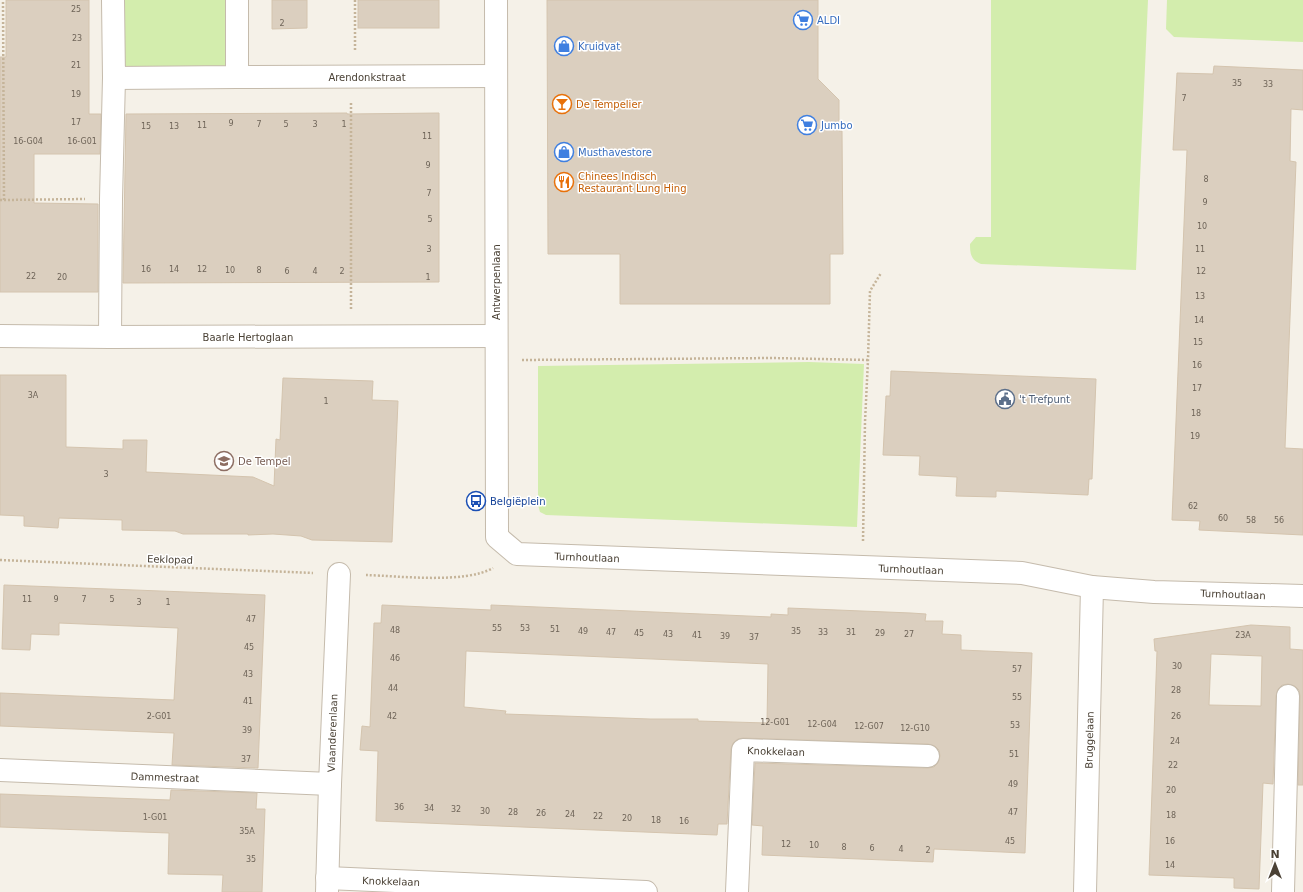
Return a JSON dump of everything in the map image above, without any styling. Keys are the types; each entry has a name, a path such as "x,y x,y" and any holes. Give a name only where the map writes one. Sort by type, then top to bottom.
{"street":[{"path":"110,337 114,78 113,0"},
{"path":"237,0 237,77"},
{"name":"Antwerpenlaan","path":"496,0 496,537 517,554"},
{"name":"Arendonkstraat","path":"114,78 496,76"},
{"name":"Baarle Hertoglaan","path":"0,336 496,336"},
{"name":"Turnhoutlaan","path":"517,554 1022,573 1092,587 1154,592 1303,596"},
{"name":"Vlaanderenlaan","path":"327,885 339,574"},
{"name":"Bruggelaan","path":"1085,892 1092,587"},
{"path":"1283,892 1288,696"},
{"name":"Knokkelaan","path":"738,892 743,750 928,756"},
{"name":"Dammestraat","path":"0,770 330,784"},
{"name":"Knokkelaan","path":"327,885 646,892"}],"path":[{"path":"3,0 4,200"},
{"path":"355,0 355,77"},
{"path":"350,107 351,305"},
{"path":"0,200 111,199"},
{"path":"863,567 865,422 870,291 881,273"},
{"path":"522,368 522,360 772,358 868,360"},
{"name":"Eeklopad","path":"0,560 448,578 485,573 517,554"}],"green space":[{"path":"121,0 231,0 229,64 223,67 129,67 124,65"},
{"path":"991,0 1148,0 1136,270 981,264 973,259 970,251 970,244 976,237 991,237"},
{"path":"1167,0 1303,0 1303,42 1174,37 1166,29"},
{"path":"809,362 864,364 857,527 546,515 540,512 538,505 538,366"}],"building":[{"path":"6,0 89,0 89,114 101,114 100,154 34,154 34,203 98,204 98,292 0,292 0,57 6,57"},
{"path":"272,0 307,0 307,28 272,29"},
{"path":"358,0 439,0 439,28 358,28"},
{"path":"547,0 818,0 818,79 839,100 839,131 842,131 843,254 830,254 830,304 620,304 620,254 548,254"},
{"path":"1214,66 1303,70 1303,110 1291,109 1290,161 1296,162 1285,448 1303,449 1303,535 1199,530 1200,521 1172,520 1187,150 1173,150 1177,73 1213,74"},
{"path":"439,113 439,282 123,283 126,114"},
{"path":"891,371 1096,379 1092,479 1089,479 1088,495 996,491 996,497 956,496 957,477 919,475 920,456 883,455 886,396 890,396"},
{"path":"0,375 66,375 66,447 123,449 123,440 147,440 146,472 253,477 274,486 276,439 280,440 283,378 373,381 372,400 398,401 392,542 312,540 301,536 273,534 183,534 175,531 122,530 122,520 59,518 58,528 24,526 24,516 0,515"},
{"path":"4,585 265,595 258,768 172,765 174,733 0,726 0,693 174,700 178,628 59,623 59,635 31,634 30,650 2,649"},
{"path":"382,605 491,610 491,605 771,617 771,614 788,615 788,608 926,614 925,621 943,621 942,634 961,635 961,650 1032,653 1025,853 934,849 933,862 762,855 763,826 752,825 755,763 928,768 934,767 938,763 940,756 939,750 935,746 928,744 738,739 733,743 731,749 727,824 718,824 717,835 376,821 378,751 360,750 362,726 370,727 374,623 381,623","holes":["466,651 768,664 767,723 698,721 698,719 650,719 505,714 506,711 464,707"]},
{"path":"1251,625 1290,627 1290,649 1303,650 1303,785 1298,785 1299,690 1295,686 1288,684 1282,685 1278,689 1276,696 1273,784 1263,783 1259,889 1234,888 1234,878 1149,875 1157,651 1155,651 1154,639","holes":["1211,654 1262,656 1261,706 1209,705"]},
{"path":"171,790 257,793 256,809 265,809 262,892 222,892 223,875 168,874 169,833 0,827 0,794 170,800"}],"place":[{"name":"ALDI","path":"803,20"},
{"name":"Kruidvat","path":"564,46"},
{"name":"De Tempelier","path":"562,104"},
{"name":"Jumbo","path":"807,125"},
{"name":"Musthavestore","path":"564,152"},
{"name":"Chinees Indisch Restaurant Lung Hing","path":"564,182"},
{"name":"'t Trefpunt","path":"1005,399"},
{"name":"De Tempel","path":"224,461"},
{"name":"Belgiëplein","path":"476,501"}]}
